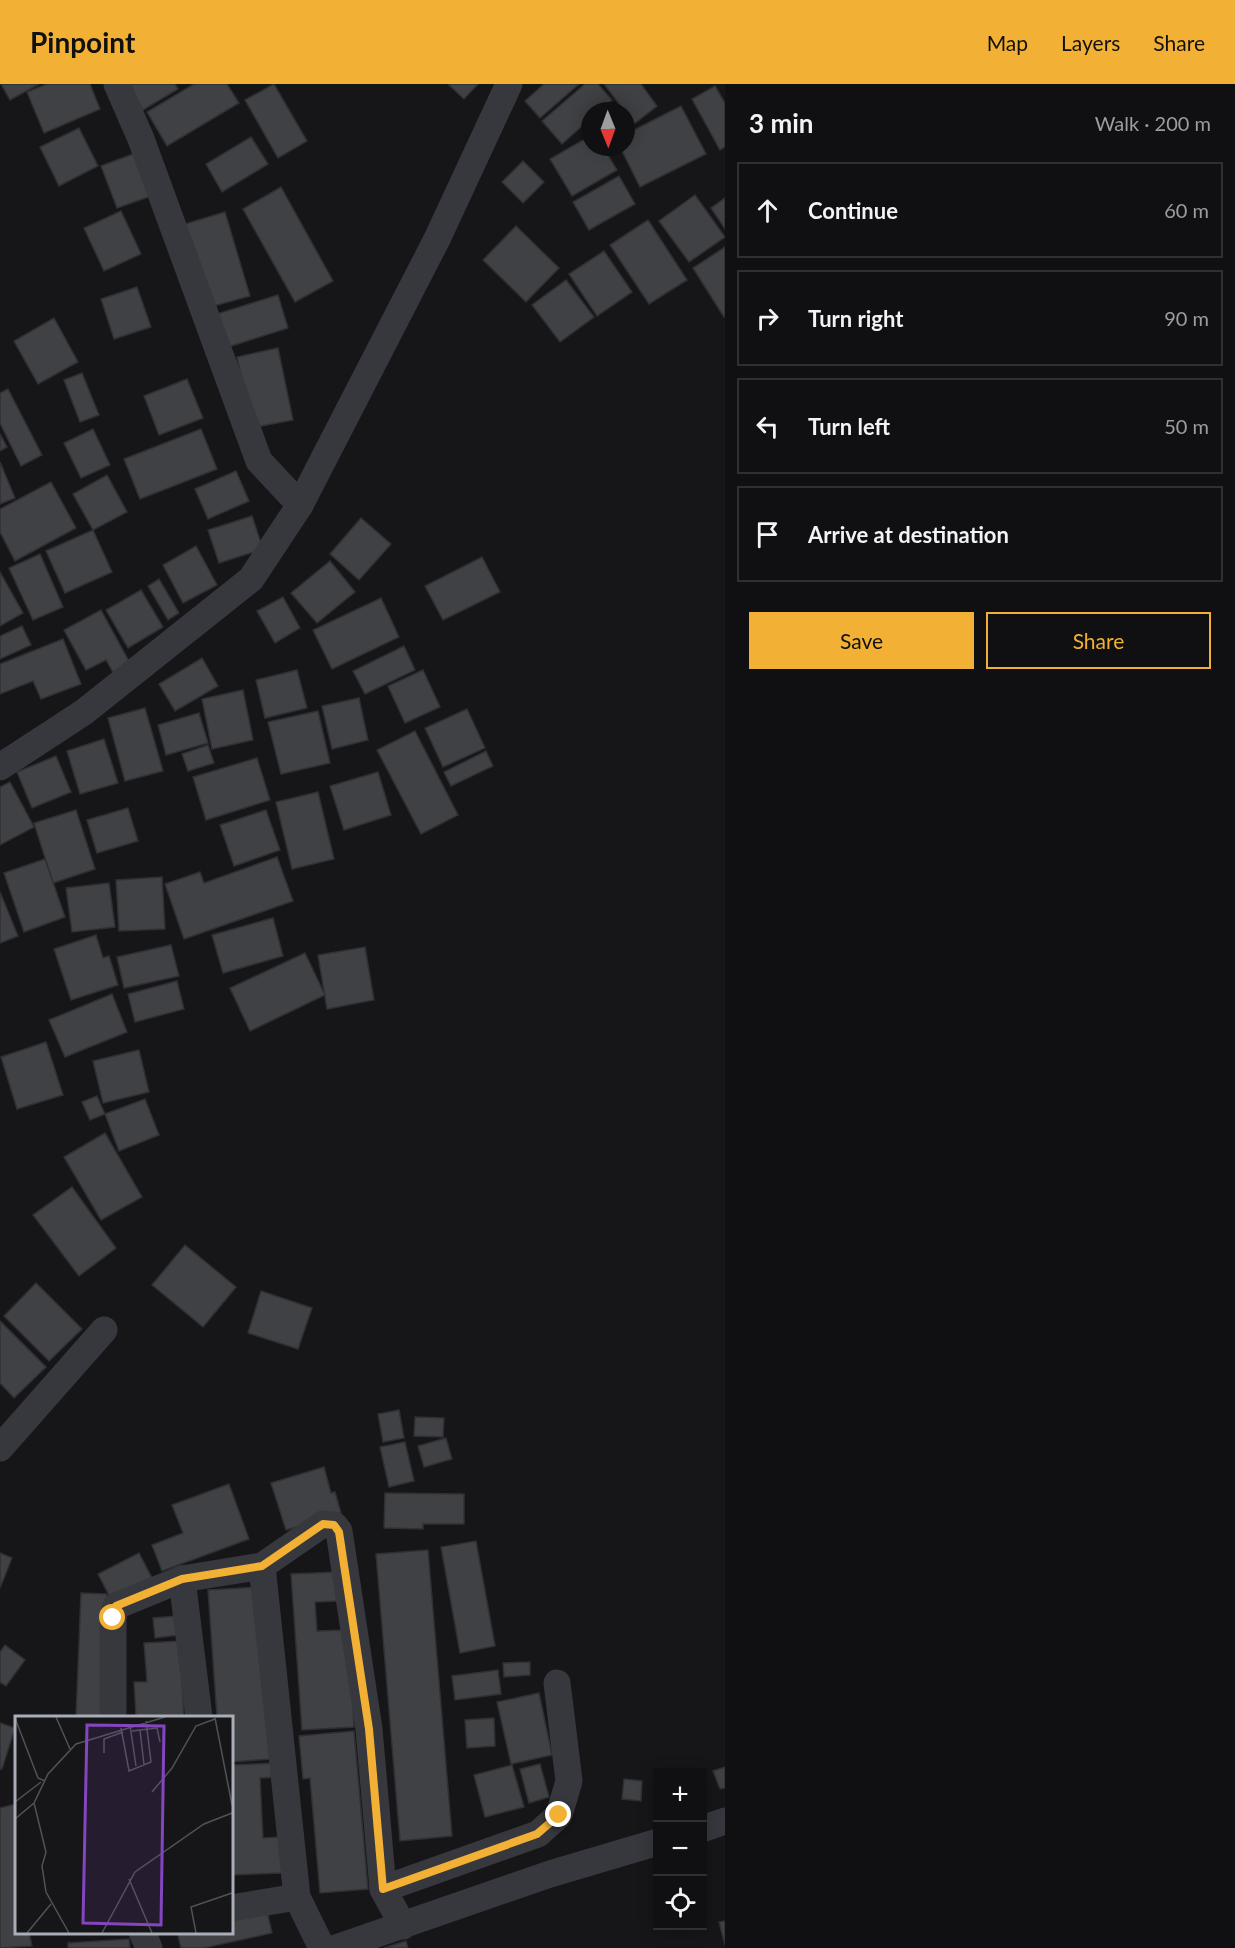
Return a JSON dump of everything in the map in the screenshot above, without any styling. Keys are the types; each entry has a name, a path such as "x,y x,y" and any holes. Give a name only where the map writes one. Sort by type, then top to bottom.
{"street":[{"path":"117,84 141,139 259,462 300,505"},
{"path":"0,767 84,712 251,579 300,505 437,238 509,84"},
{"path":"0,1448 104,1330"},
{"path":"113,1716 113,1618 116,1606 182,1579 262,1566 323,1524 334,1525 339,1532 369,1729 383,1889 403,1926"},
{"path":"262,1566 297,1898 322,1948"},
{"path":"182,1579 199,1716"},
{"path":"383,1889 537,1834 559,1815 569,1781 557,1683"},
{"path":"707,1827 725,1821"},
{"path":"336,1948 550,1874 653,1843"},
{"path":"232,1908 297,1898"},
{"path":"142,1933 149,1948"}],"building":[{"path":"1,84 39,84 10,100"},
{"path":"47,84 90,84 100,109 44,133 27,92"},
{"path":"127,84 175,84 178,89 143,110"},
{"path":"194,84 227,84 239,103 167,146 147,112"},
{"path":"274,84 307,141 278,158 245,100"},
{"path":"448,84 478,84 464,99"},
{"path":"544,84 579,84 540,118 525,101"},
{"path":"585,84 598,84 612,100 610,102 581,102 581,127 562,144 542,121"},
{"path":"604,84 641,84 657,106 635,123 635,102 618,102"},
{"path":"715,86 725,103 725,147 720,150 692,99"},
{"path":"681,106 706,154 640,187 624,156 635,156 635,129"},
{"path":"79,128 98,166 59,186 40,147"},
{"path":"251,137 268,164 222,192 206,164"},
{"path":"581,141 581,156 608,156 617,170 572,196 550,159"},
{"path":"141,151 157,194 117,208 101,166"},
{"path":"523,161 544,182 523,203 502,182"},
{"path":"619,176 635,204 589,230 573,202"},
{"path":"281,187 333,281 295,302 243,209"},
{"path":"695,195 725,237 689,262 659,221"},
{"path":"725,198 725,229 711,208"},
{"path":"121,211 141,254 104,271 84,228"},
{"path":"225,212 250,296 210,307 185,224"},
{"path":"648,220 687,280 649,304 610,245"},
{"path":"516,226 559,268 526,302 483,260"},
{"path":"725,247 725,316 724,317 693,268"},
{"path":"604,251 632,292 597,316 569,274"},
{"path":"566,280 594,317 560,342 532,305"},
{"path":"137,287 151,327 114,339 101,299"},
{"path":"278,295 288,328 228,347 217,314"},
{"path":"54,318 78,362 38,384 14,341"},
{"path":"278,348 293,420 252,428 237,357"},
{"path":"82,373 99,415 80,422 64,380"},
{"path":"187,379 203,418 159,435 144,396"},
{"path":"8,389 42,455 21,466 0,423 0,393"},
{"path":"93,429 110,465 81,478 64,443"},
{"path":"201,429 217,469 140,499 124,459"},
{"path":"0,434 7,447 0,451"},
{"path":"0,462 15,498 0,504"},
{"path":"236,471 249,501 208,519 195,489"},
{"path":"107,475 127,512 93,530 73,494"},
{"path":"51,482 76,528 15,561 0,532 0,509"},
{"path":"252,516 263,549 219,563 208,530"},
{"path":"361,518 391,544 359,580 330,554"},
{"path":"93,530 112,572 65,593 46,551"},
{"path":"196,546 217,585 183,603 163,565"},
{"path":"40,554 63,607 33,620 9,568"},
{"path":"482,557 500,592 443,620 425,586"},
{"path":"330,561 355,592 317,623 291,593"},
{"path":"0,572 23,613 0,626"},
{"path":"159,579 179,613 168,620 148,586"},
{"path":"141,590 163,627 128,648 106,610"},
{"path":"283,597 300,628 275,643 257,611"},
{"path":"381,598 399,637 332,669 313,630"},
{"path":"101,610 132,667 115,676 106,660 86,670 64,630"},
{"path":"22,626 31,645 0,659 0,636"},
{"path":"63,639 81,684 41,699 33,681 0,694 0,664"},
{"path":"404,646 415,670 365,694 353,671"},
{"path":"202,658 218,686 175,711 159,684"},
{"path":"297,670 307,708 265,718 256,680"},
{"path":"423,670 440,707 405,723 388,686"},
{"path":"243,690 253,740 212,749 202,699"},
{"path":"359,698 368,740 332,749 322,706"},
{"path":"145,708 163,771 125,781 108,718"},
{"path":"467,709 485,748 443,767 425,728"},
{"path":"318,711 330,763 281,774 268,722"},
{"path":"199,713 208,743 166,755 158,725"},
{"path":"415,731 458,815 421,834 377,750"},
{"path":"104,739 118,783 80,794 67,751"},
{"path":"208,745 214,763 188,771 182,754"},
{"path":"486,751 493,766 451,786 444,772"},
{"path":"56,756 71,792 32,808 17,772"},
{"path":"257,758 270,800 206,820 193,777"},
{"path":"378,772 391,815 344,830 330,786"},
{"path":"10,782 34,827 0,845 0,787"},
{"path":"318,792 334,859 292,869 276,802"},
{"path":"128,808 138,841 97,853 87,820"},
{"path":"76,810 95,869 53,883 34,823"},
{"path":"266,810 280,850 234,866 220,825"},
{"path":"277,857 293,901 184,939 165,884 200,872 204,883"},
{"path":"45,859 65,917 24,932 4,873"},
{"path":"162,877 165,929 119,931 116,880"},
{"path":"109,883 115,927 72,932 66,888"},
{"path":"0,892 18,936 0,943"},
{"path":"273,918 283,956 223,973 212,935"},
{"path":"96,935 103,958 109,956 118,985 71,1000 54,949"},
{"path":"171,945 179,976 124,988 117,957"},
{"path":"365,947 374,1000 327,1009 318,955"},
{"path":"305,953 325,995 250,1031 230,988"},
{"path":"177,981 184,1009 135,1022 128,994"},
{"path":"112,994 127,1032 65,1057 49,1020"},
{"path":"46,1042 63,1095 17,1109 1,1057"},
{"path":"139,1050 149,1092 103,1103 93,1061"},
{"path":"97,1096 105,1114 90,1120 82,1102"},
{"path":"145,1099 159,1135 119,1151 105,1114"},
{"path":"105,1133 142,1197 101,1220 64,1157"},
{"path":"72,1187 116,1248 79,1276 33,1215"},
{"path":"185,1245 236,1287 203,1327 152,1285"},
{"path":"36,1283 82,1329 49,1361 4,1316"},
{"path":"261,1291 312,1308 298,1349 248,1333"},
{"path":"0,1321 46,1367 14,1398 0,1383"},
{"path":"399,1410 404,1438 383,1442 378,1414"},
{"path":"415,1417 444,1418 443,1437 414,1436"},
{"path":"446,1438 452,1459 424,1467 418,1446"},
{"path":"405,1442 414,1481 389,1487 380,1447"},
{"path":"324,1467 331,1493 335,1492 341,1513 286,1530 271,1483"},
{"path":"229,1484 249,1539 162,1571 152,1545 183,1533 172,1505"},
{"path":"385,1493 464,1494 464,1524 423,1524 423,1529 384,1528"},
{"path":"476,1541 495,1646 460,1653 441,1547"},
{"path":"428,1550 452,1836 400,1841 376,1554"},
{"path":"0,1553 12,1558 0,1588"},
{"path":"139,1553 153,1580 112,1601 98,1574"},
{"path":"338,1572 340,1601 315,1602 317,1631 349,1630 354,1727 302,1730 291,1574"},
{"path":"259,1587 271,1759 232,1762 232,1716 217,1716 208,1590"},
{"path":"81,1593 107,1594 103,1716 76,1716"},
{"path":"176,1616 179,1635 155,1638 153,1618"},
{"path":"180,1641 184,1716 136,1716 134,1682 147,1682 144,1643"},
{"path":"5,1645 25,1660 6,1686 0,1682 0,1652"},
{"path":"530,1662 530,1675 504,1677 503,1663"},
{"path":"498,1670 501,1694 455,1700 452,1676"},
{"path":"539,1693 552,1755 511,1764 497,1702"},
{"path":"494,1718 495,1746 467,1748 465,1720"},
{"path":"0,1723 15,1728 2,1769 0,1769"},
{"path":"354,1731 368,1889 320,1893 310,1778 303,1779 299,1736"},
{"path":"277,1763 278,1777 260,1778 263,1838 280,1837 282,1873 232,1875 232,1765"},
{"path":"540,1764 549,1797 529,1803 520,1769"},
{"path":"512,1765 524,1807 485,1817 474,1775"},
{"path":"725,1767 725,1788 720,1789 713,1771"},
{"path":"624,1779 642,1781 641,1801 622,1799"},
{"path":"15,1804 15,1933 29,1933 32,1946 0,1948 0,1808"},
{"path":"266,1906 272,1933 204,1948 181,1948 177,1933 232,1933 232,1914"},
{"path":"725,1921 725,1945 719,1922"},
{"path":"129,1939 130,1948 68,1948 68,1943"},
{"path":"406,1941 408,1948 384,1948"}],"route":[{"path":"113,1618 116,1606 128,1600 182,1579 262,1566 323,1524 334,1525 339,1532 369,1729 383,1889 537,1834 559,1815"}]}
